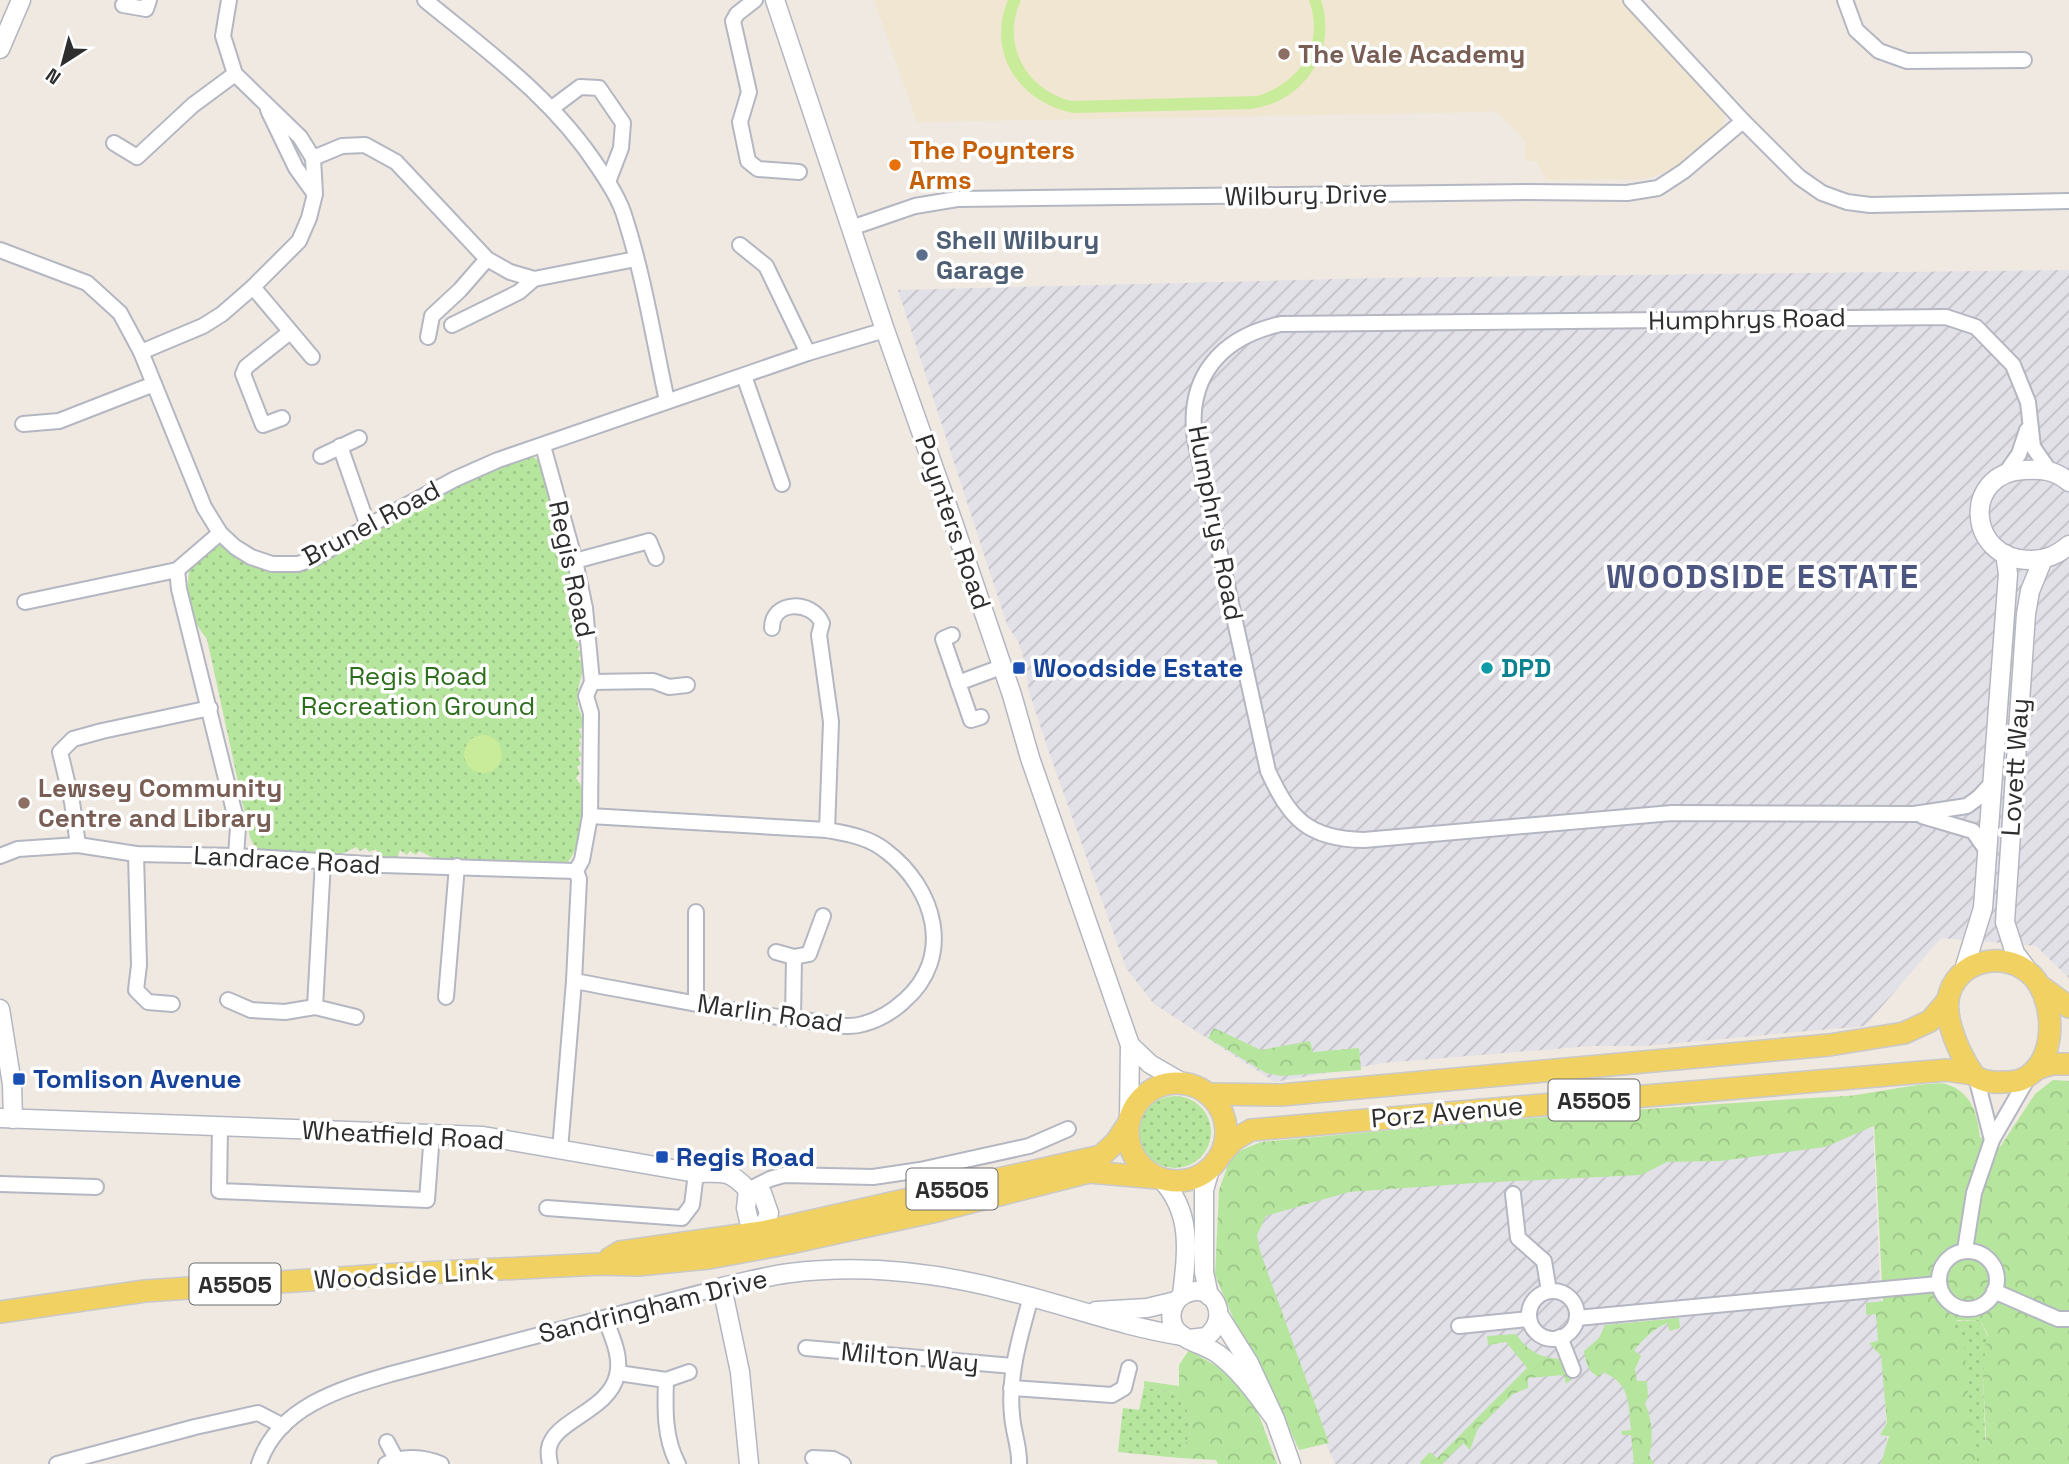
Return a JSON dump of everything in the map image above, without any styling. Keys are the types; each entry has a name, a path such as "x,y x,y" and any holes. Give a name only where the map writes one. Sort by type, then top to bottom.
{"main road":[{"path":"1964,973 1975,964 1999,959 2012,962 2029,972 2043,989 2069,1007"},
{"name":"A5505","path":"1948,1000 1953,985 1964,973"},
{"path":"2032,1072 2045,1056 2049,1033 2050,1013 2043,989"},
{"path":"1948,1000 1952,1029 1963,1058 1974,1076"},
{"name":"Porz Avenue","path":"1209,1094 1281,1095 1829,1045 1904,1033 1930,1021 1948,1000"},
{"name":"A5505","path":"1974,1076 2015,1082 2052,1064 2069,1064"},
{"name":"Porz Avenue","path":"1217,1161 1234,1140 1251,1130 1947,1070 1974,1076"},
{"path":"1183,1083 1201,1088 1209,1094 1224,1115 1226,1140 1217,1161 1187,1181 1174,1182 1160,1178 1138,1162 1128,1138 1129,1122 1135,1106 1144,1095 1156,1087 1183,1083"},
{"name":"Woodside Link","path":"764,1240 1101,1156 1116,1142 1129,1122"},
{"name":"Woodside Link","path":"0,1312 145,1291 600,1264 620,1252 764,1240 932,1212 1089,1172 1160,1178"}],"street":[{"path":"0,49 22,0"},
{"path":"123,5 146,9 149,0"},
{"path":"141,352 203,326 222,314 253,287 299,241 315,194 313,158 300,137 235,74 223,36 229,0"},
{"path":"425,0 530,86 581,142 608,182 625,216 667,401"},
{"path":"755,0 737,14 733,21 749,92 740,122 748,161 758,169 799,172"},
{"name":"Poynters Road","path":"775,0 850,228 1012,695 1030,758 1130,1045 1129,1122"},
{"path":"1631,0 1743,121 1799,177 1822,193 1847,202 1870,205 2069,201"},
{"path":"1844,0 1856,30 1879,51 1907,61 2024,60"},
{"path":"114,143 137,157 193,105 235,74"},
{"path":"552,108 580,87 599,88 623,123 621,148 608,182"},
{"path":"267,106 296,168 315,194"},
{"name":"Wilbury Drive","path":"850,228 915,206 957,199 1628,193 1658,188 1684,171 1743,121"},
{"path":"313,158 342,146 365,145 396,162 487,259 510,272 534,279 636,259"},
{"path":"740,245 766,266 808,353"},
{"name":"Brunel Road","path":"0,250 88,284 120,313 141,352 204,507 220,533 235,547 251,557 272,564 298,564 315,558 455,479 498,460 808,353 885,330"},
{"path":"428,337 432,316 487,259"},
{"path":"452,324 519,292 534,279"},
{"path":"253,287 312,357"},
{"name":"Humphrys Road","path":"1991,784 1967,806 1914,814 1672,813 1364,840 1331,836 1311,828 1285,806 1268,771 1195,440 1193,424 1196,396 1207,371 1233,342 1258,329 1281,324 1946,317 1976,327 2013,365 2024,388 2033,447 2049,470"},
{"path":"282,418 263,425 243,374 246,367 290,332"},
{"path":"744,376 782,484"},
{"path":"23,424 59,421 154,384"},
{"name":"Humphrys Road","path":"2005,474 2019,454 2030,422"},
{"path":"321,456 359,438"},
{"path":"340,446 368,526"},
{"name":"Regis Road","path":"543,446 575,561 585,608 592,682 586,696 591,713 590,816 582,860 576,871 579,878 574,981 560,1150"},
{"path":"2069,482 2049,470 2015,470 2005,474 1987,489 1980,503 1979,518 1987,540 2005,555 2043,559 2069,545"},
{"path":"25,602 177,570 220,533"},
{"path":"575,561 649,541 656,558"},
{"name":"Lovett Way","path":"1964,973 1983,908 2008,574 2005,555"},
{"name":"Lovett Way","path":"2029,972 2015,953 2006,922 2026,614 2043,559"},
{"path":"177,570 179,589 238,827 236,856"},
{"path":"772,628 772,621 778,614 791,606 799,605 812,610 822,623 819,635 831,722 827,830"},
{"path":"952,635 943,639 971,720 981,717"},
{"path":"958,683 1001,667"},
{"path":"592,682 653,681 669,687 687,685"},
{"path":"78,845 72,802 60,752 73,739 210,708"},
{"name":"Humphrys Road","path":"1914,814 1973,831 1987,851"},
{"name":"Marlin Road","path":"574,981 793,1019 852,1026 880,1018 898,1006 919,986 933,955 932,919 922,890 906,868 885,849 861,836 827,830 590,816"},
{"name":"Landrace Road","path":"0,856 18,849 78,845 136,854 576,871"},
{"path":"136,854 139,965 136,990 148,1002 172,1004"},
{"path":"315,1007 323,860"},
{"path":"446,997 457,866"},
{"path":"696,912 696,1003"},
{"path":"776,952 794,957 808,954 823,916"},
{"path":"793,1019 794,957"},
{"path":"228,1000 251,1010 285,1012 315,1007 356,1017"},
{"path":"0,1009 12,1084 6,1118"},
{"path":"1130,1045 1150,1064 1183,1083"},
{"path":"1965,1250 1973,1193 1992,1140 2032,1072"},
{"path":"1974,1076 1992,1140"},
{"name":"Wheatfield Road","path":"6,1118 483,1136 696,1173 735,1176 748,1190"},
{"path":"220,1126 219,1191 427,1200 432,1133"},
{"path":"764,1240 749,1222 746,1208 748,1190 769,1179 784,1175 873,1177 920,1170 1029,1146 1068,1129"},
{"path":"1186,1338 1206,1337 1218,1325 1220,1317 1219,1309 1209,1296 1204,1272 1204,1190 1217,1161"},
{"path":"547,1208 682,1218 692,1205 696,1173"},
{"path":"1160,1178 1175,1194 1183,1216 1187,1253 1179,1298 1171,1316 1173,1324 1186,1338 1218,1354 1245,1379 1275,1419"},
{"path":"0,1184 96,1187"},
{"path":"1513,1194 1518,1238 1544,1261 1549,1291"},
{"path":"1965,1250 1975,1251 1991,1262 1997,1282 1994,1291 1982,1305 1964,1309 1947,1300 1938,1284 1942,1265 1956,1253 1965,1250"},
{"name":"Sandringham Drive","path":"259,1464 269,1444 283,1426 305,1407 355,1385 722,1287 789,1273 840,1270 933,1275 1031,1297 1140,1329 1186,1338"},
{"path":"1577,1318 1938,1284"},
{"path":"722,1287 740,1372 749,1464"},
{"path":"1179,1298 1196,1291 1209,1296"},
{"path":"1549,1291 1563,1293 1574,1303 1577,1318 1571,1330 1560,1338 1552,1339 1537,1333 1529,1319 1531,1304 1535,1298 1549,1291"},
{"path":"1994,1291 2058,1319 2069,1319"},
{"name":"Milton Way","path":"1019,1464 1011,1388 1013,1366 1031,1297"},
{"name":"Sandringham Drive","path":"1082,1312 1147,1308 1179,1298"},
{"path":"1220,1317 1249,1363 1275,1419 1291,1464"},
{"path":"550,1464 548,1448 556,1433 602,1401 609,1393 618,1373 616,1347 605,1318"},
{"path":"1459,1326 1529,1319"},
{"path":"1560,1338 1573,1370"},
{"name":"Milton Way","path":"806,1348 1013,1366"},
{"name":"Milton Way","path":"1011,1388 1112,1395 1124,1388 1129,1368"},
{"path":"618,1373 666,1380 689,1372"},
{"path":"666,1380 665,1417 671,1452 678,1464"},
{"path":"57,1464 105,1458 195,1427 258,1413 283,1426"},
{"path":"387,1442 391,1461 414,1458 441,1464"},
{"path":"813,1458 833,1459 843,1464"}],"shaded area":[{"name":"The Vale Academy","path":"874,0 1624,0 1724,108 1723,127 1688,159 1655,176 1639,179 1547,180 1536,161 1525,161 1525,140 1494,110 917,122"},
{"path":"2069,270 2069,978 2036,946 1941,938 1865,1026 1644,1046 1591,1046 1383,1063 1275,1082 1154,1004 1126,968 1051,758 1029,692 1025,663 1018,641 1007,625 898,290 1378,278"},
{"path":"1873,1128 1888,1464 1335,1464 1249,1267 1254,1212 1339,1175"}],"green space":[{"path":"1008,0 1021,0 1015,17 1014,33 1016,49 1022,63 1042,87 1056,96 1072,101 1258,96 1273,90 1297,71 1306,59 1314,32 1309,0 1321,0 1325,38 1312,71 1301,85 1270,104 1251,109 1073,113 1037,98 1012,72 1001,38 1002,20"},
{"name":"Regis Road Recreation Ground","path":"523,456 532,456 543,464 553,494 574,587 570,596 574,598 571,605 575,607 572,614 577,617 574,624 578,626 575,632 579,635 576,641 580,644 577,649 582,653 578,659 582,661 586,655 577,700 587,733 582,727 579,729 582,737 578,748 582,755 578,758 581,764 577,767 580,773 576,778 583,791 585,811 582,832 570,860 564,866 440,861 419,851 416,855 410,851 407,855 400,850 397,858 378,857 376,849 369,852 366,848 360,851 356,847 340,855 259,849 250,837 207,639 191,611 188,583 191,561 215,545 222,545 245,558 321,561 430,497"},
{"path":"483,735 496,741 502,754 496,767 483,773 470,767 464,754 470,741"},
{"path":"1214,1028 1261,1050 1310,1041 1313,1052 1359,1048 1361,1070 1281,1076 1266,1073 1208,1038"},
{"path":"2053,1080 2069,1081 2069,1464 1986,1464 1986,1461 1982,1461 1981,1449 1986,1439 1983,1375 1988,1335 1980,1320 1957,1320 1954,1326 1964,1341 1971,1433 1977,1448 1977,1461 1967,1461 1967,1464 1881,1464 1889,1436 1880,1435 1887,1423 1881,1356 1869,1343 1878,1341 1876,1314 1866,1315 1866,1303 1883,1301 1874,1126 1825,1147 1721,1161 1667,1162 1641,1175 1349,1192 1266,1216 1257,1235 1260,1251 1329,1443 1299,1450 1260,1364 1239,1332 1215,1275 1219,1190 1232,1154 1261,1142 1554,1116 1846,1096 1939,1083 1955,1088 1967,1098 1975,1111 1980,1137 2000,1147 2035,1094"},
{"path":"1175,1096 1189,1099 1201,1106 1208,1118 1211,1132 1208,1146 1201,1158 1189,1165 1175,1168 1161,1165 1149,1158 1142,1146 1139,1132 1142,1118 1149,1106 1161,1099"},
{"path":"1679,1318 1680,1328 1670,1331 1667,1323 1653,1331 1634,1350 1641,1356 1635,1369 1637,1381 1647,1381 1648,1397 1645,1404 1651,1422 1652,1437 1649,1455 1654,1464 1634,1464 1631,1435 1622,1435 1621,1431 1631,1430 1628,1403 1623,1388 1602,1372 1600,1377 1593,1373 1584,1351 1599,1338 1605,1325"},
{"path":"1980,1320 1990,1341 1983,1375 1986,1464 1967,1464 1963,1395 1952,1328 1954,1321"},
{"path":"1516,1334 1537,1354 1566,1359 1572,1368 1573,1378 1566,1384 1564,1375 1528,1378 1528,1388 1513,1394 1478,1428 1470,1450 1463,1443 1442,1464 1421,1464 1430,1452 1437,1458 1527,1368 1506,1342 1488,1345 1487,1336"},
{"path":"1189,1350 1233,1376 1259,1415 1277,1464 1218,1464 1216,1460 1180,1458 1190,1432 1187,1410 1175,1393 1144,1387 1144,1381 1179,1386 1179,1365"},
{"path":"1144,1387 1175,1393 1187,1410 1190,1432 1180,1458 1118,1452 1123,1408 1139,1410"}],"place":[{"name":"The Vale Academy","path":"1284,54"},
{"name":"The Poynters Arms","path":"895,165"},
{"name":"Shell Wilbury Garage","path":"922,255"},
{"name":"Woodside Estate","path":"1019,668"},
{"name":"DPD","path":"1487,668"},
{"name":"Lewsey Community Centre and Library","path":"24,803"},
{"name":"Tomlison Avenue","path":"19,1079"},
{"name":"Regis Road","path":"662,1157"}],"district":[{"name":"WOODSIDE ESTATE","path":"1763,577"}]}
